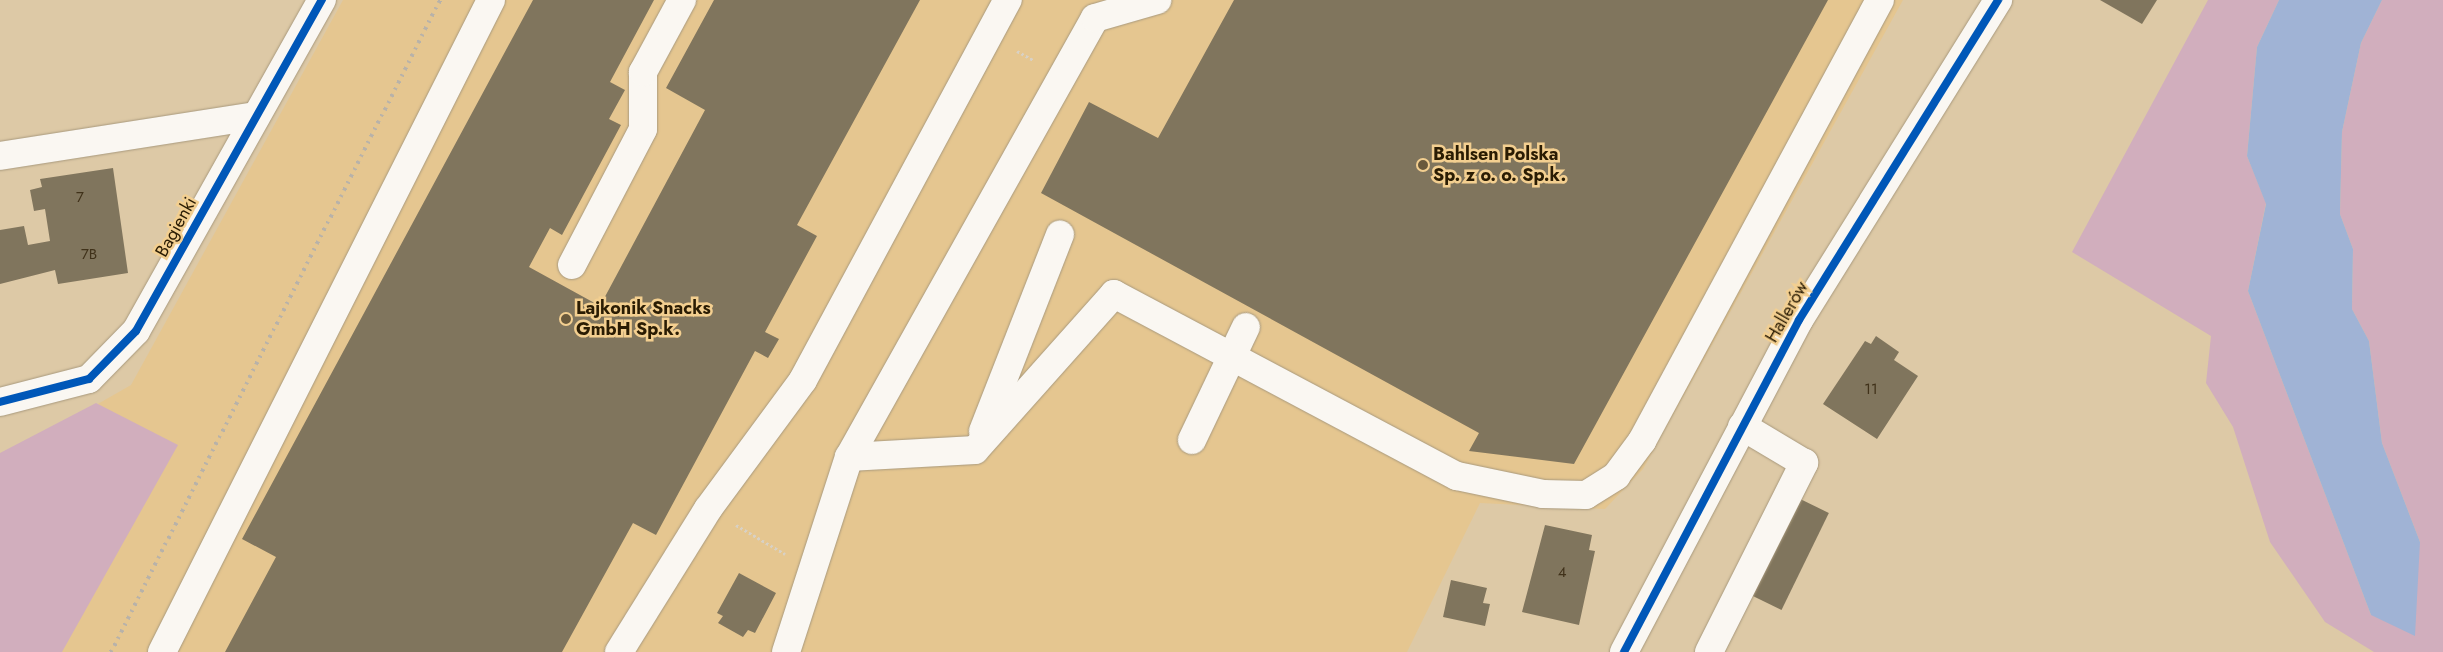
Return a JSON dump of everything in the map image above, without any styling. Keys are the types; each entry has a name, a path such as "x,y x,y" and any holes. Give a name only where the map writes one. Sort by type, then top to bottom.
{"street":[{"name":"Bagienki","path":"0,402 89,379 136,331 322,0"},
{"path":"162,652 491,0"},
{"path":"572,265 643,129 643,72 682,0"},
{"path":"619,652 708,509 803,380 1008,0"},
{"path":"786,652 849,457 1095,18 1157,0"},
{"path":"849,457 976,450 1114,294 1457,476 1543,494 1586,495 1616,476 1642,441 1880,0"},
{"name":"Hallerów","path":"1624,652 1799,320 1998,0"},
{"path":"0,156 256,116"},
{"path":"976,450 1060,235"},
{"path":"1192,440 1246,327"},
{"path":"1709,652 1804,463 1742,426"}],"path":[{"path":"708,509 789,556"}],"shaded area":[{"path":"343,0 1903,0 1643,469 1605,509 1480,503 1407,652 0,652 0,460 131,385"},
{"path":"2208,0 2279,0 2257,47 2247,156 2266,203 2248,291 2371,615 2420,542 2382,443 2369,341 2352,309 2353,249 2340,214 2342,132 2361,43 2382,0 2443,0 2443,652 2374,652 2325,622 2270,542 2233,427 2206,383 2211,336 2072,252"},
{"path":"96,403 178,445 62,652 0,652 0,453"}],"water":[{"path":"2279,0 2382,0 2361,43 2342,132 2340,214 2353,249 2352,309 2369,341 2382,443 2420,542 2415,636 2371,615 2248,291 2266,204 2247,156 2257,47"}],"building":[{"name":"Lajkonik Snacks GmbH Sp.k.","path":"533,0 654,0 610,82 625,90 609,119 621,125 562,235 550,228 529,267 600,306 705,110 666,88 714,0 920,0 797,225 817,236 765,332 779,339 768,358 755,351 656,535 633,523 562,652 225,652 276,557 242,539"},
{"path":"1234,0 1828,0 1574,464 1469,451 1479,433 1041,193 1089,102 1158,138"},
{"path":"2100,0 2157,0 2142,24"},
{"path":"113,168 128,273 58,284 55,270 0,284 0,230 24,226 28,245 50,241 45,209 34,211 30,190 42,187 40,179"},
{"path":"1876,336 1899,352 1894,360 1918,376 1877,439 1823,404 1865,341 1871,344"},
{"path":"1792,495 1829,513 1782,610 1745,592"},
{"path":"1545,525 1592,535 1589,550 1595,551 1579,625 1522,612"},
{"path":"739,573 776,593 755,633 748,630 743,637 718,623 723,616 717,613"},
{"path":"1451,580 1487,588 1483,603 1490,604 1485,626 1443,617"}],"railway":[{"path":"111,652 440,0"}],"cycle path":[{"path":"0,402 89,379 136,331 322,0"},
{"path":"1624,652 1799,320 1998,0"}],"place":[{"name":"Bahlsen Polska Sp. z o. o. Sp.k.","path":"1423,165"},
{"name":"Lajkonik Snacks GmbH Sp.k.","path":"566,319"}]}
